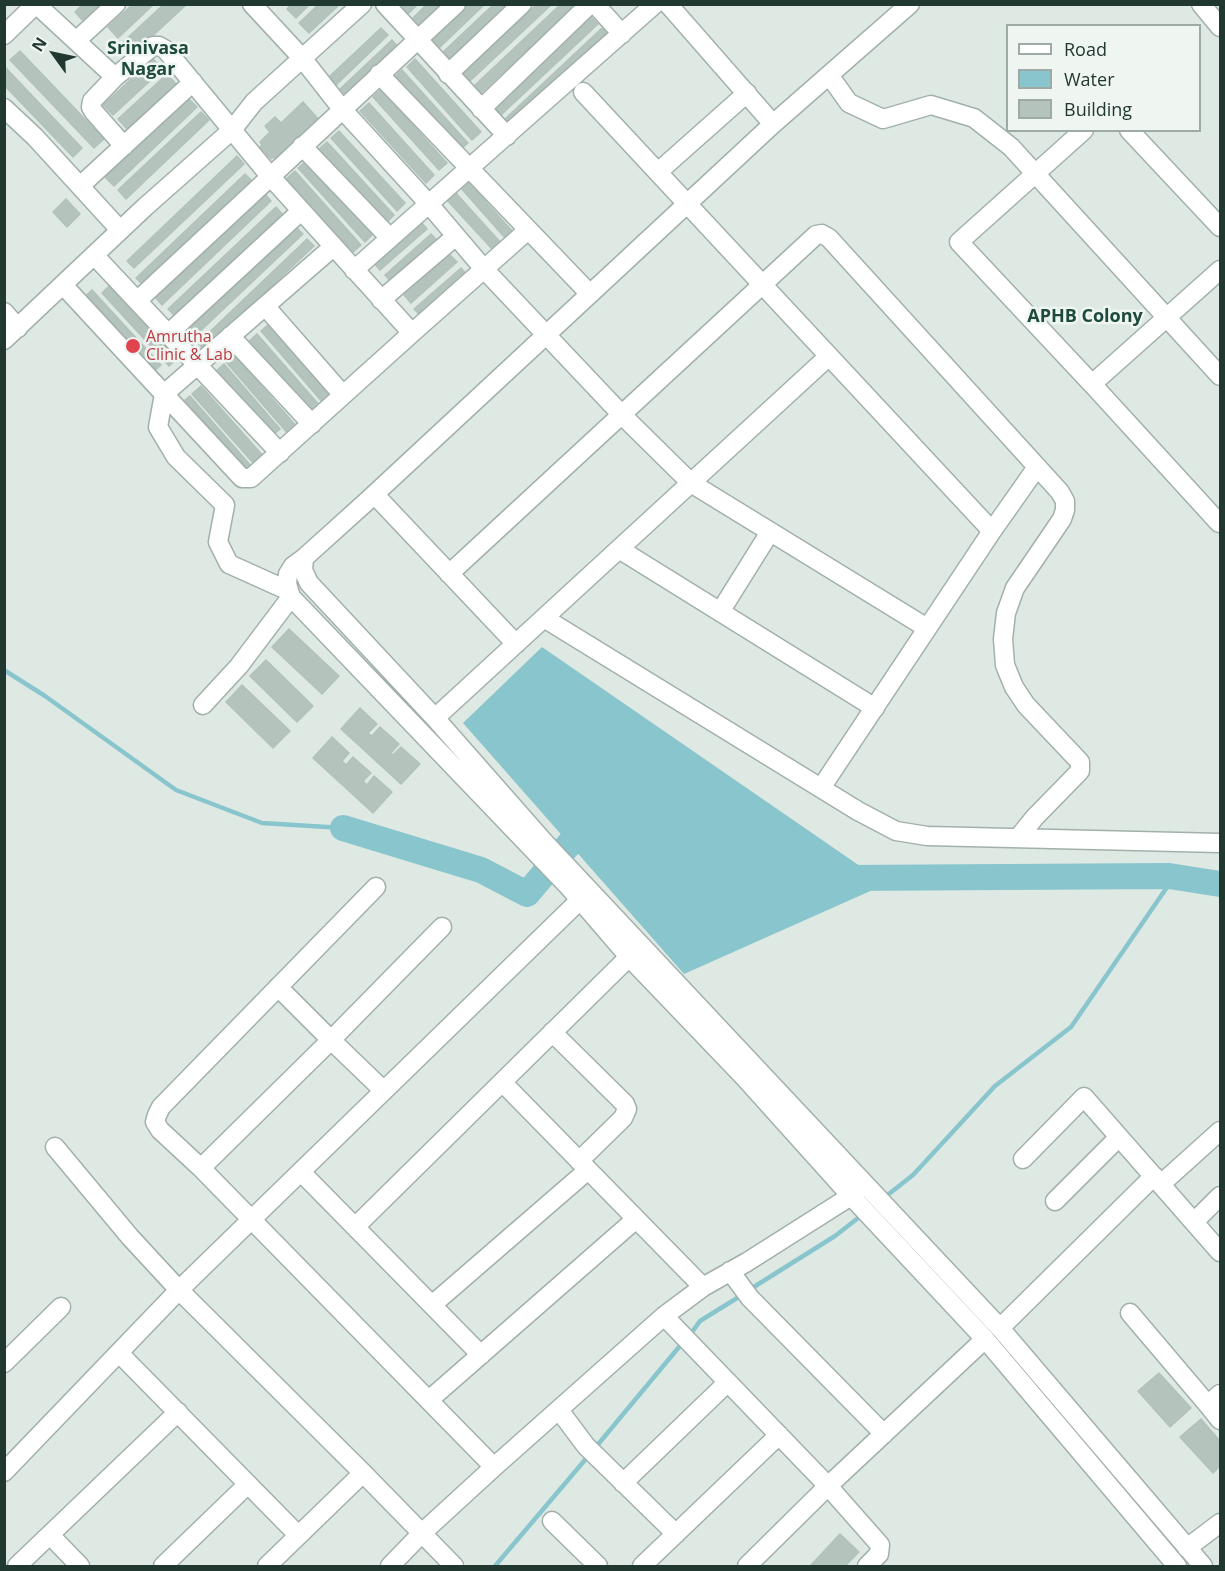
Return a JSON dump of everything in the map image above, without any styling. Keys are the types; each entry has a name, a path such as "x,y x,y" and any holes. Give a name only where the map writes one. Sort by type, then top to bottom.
{"street":[{"path":"4,35 36,4 115,77"},
{"path":"76,41 116,4"},
{"path":"4,312 11,334 120,230 232,130 254,102 362,4"},
{"path":"385,4 507,136"},
{"path":"137,301 456,4"},
{"path":"448,74 522,4"},
{"path":"481,109 590,4"},
{"path":"595,4 622,34"},
{"path":"354,270 655,4"},
{"path":"668,4 773,124"},
{"path":"290,594 286,584 293,566 375,495 773,124 910,4"},
{"path":"1201,4 1221,27"},
{"path":"262,8 342,109 428,203 484,269 622,415 691,483 927,628"},
{"path":"124,146 91,107 94,97 153,46 159,46 166,50 270,176 412,333"},
{"path":"379,74 590,294"},
{"path":"829,75 849,103 883,119 931,105 974,118 1011,147 1221,376"},
{"path":"80,186 193,82"},
{"path":"583,92 992,531"},
{"path":"658,172 747,93"},
{"path":"4,108 35,137 120,230"},
{"path":"1082,132 1036,176 959,242 1219,523 1221,522"},
{"path":"1131,132 1221,227"},
{"path":"302,146 390,238"},
{"path":"168,334 301,211"},
{"path":"63,285 242,478 251,478 528,230"},
{"path":"449,574 816,235 822,234 829,238 1060,492 1065,501 1062,519 1015,588 1006,613 1003,639 1005,665 1014,687 1026,705 1080,762 1080,771 1018,838"},
{"path":"381,300 456,236"},
{"path":"333,247 164,394 159,427 176,457 225,505 218,542 229,564 290,594 580,900 629,957 744,1077 862,1194"},
{"path":"94,255 280,453"},
{"path":"1092,384 1221,270"},
{"path":"265,306 343,395"},
{"path":"230,336 312,424"},
{"path":"435,718 829,356"},
{"path":"821,788 1037,467"},
{"path":"375,495 516,644"},
{"path":"720,612 770,532"},
{"path":"619,549 875,708"},
{"path":"304,558 303,570 309,583 435,718 879,1213 993,1333 1203,1566"},
{"path":"203,705 238,666 290,594"},
{"path":"544,618 858,811 896,831 927,836 1221,843"},
{"path":"376,887 161,1107 156,1115 156,1122 160,1130 252,1219 494,1467"},
{"path":"4,1472 179,1290 580,900"},
{"path":"201,1168 442,927"},
{"path":"355,1227 629,957"},
{"path":"278,987 384,1091"},
{"path":"432,1305 583,1165 623,1118 627,1109 625,1104 552,1032"},
{"path":"502,1082 703,1287"},
{"path":"1023,1159 1084,1097 1221,1252"},
{"path":"747,1566 828,1486 1157,1180 1221,1131"},
{"path":"1055,1201 1119,1137"},
{"path":"55,1147 130,1237 179,1290 454,1566"},
{"path":"301,1172 481,1355"},
{"path":"390,1566 422,1533 494,1467 664,1316 703,1287 862,1194"},
{"path":"1194,1222 1221,1196"},
{"path":"429,1400 636,1219"},
{"path":"730,1271 746,1294 884,1434"},
{"path":"4,1363 61,1307"},
{"path":"1130,1313 1214,1400 1221,1420"},
{"path":"664,1316 828,1486 880,1545 879,1554 867,1566"},
{"path":"993,1333 1177,1566"},
{"path":"119,1353 298,1535"},
{"path":"623,1483 728,1382"},
{"path":"559,1410 591,1451 676,1534"},
{"path":"17,1566 178,1412"},
{"path":"642,1566 779,1435"},
{"path":"267,1566 363,1473"},
{"path":"163,1566 248,1484"},
{"path":"552,1521 598,1566"},
{"path":"1187,1548 1221,1523"},
{"path":"50,1535 81,1566"}],"water":[{"path":"542,647 886,884 684,974 463,723"}],"building":[{"path":"83,4 105,4 85,23 75,12"},
{"path":"133,4 154,4 118,38 108,27"},
{"path":"164,4 187,4 131,56 121,44"},
{"path":"291,4 310,4 296,18 287,9"},
{"path":"319,4 340,4 309,33 299,23"},
{"path":"402,4 418,4 407,15 400,7"},
{"path":"427,4 441,4 418,26 412,19"},
{"path":"469,4 485,4 439,48 431,40"},
{"path":"494,4 509,4 449,60 442,53"},
{"path":"537,4 552,4 470,81 463,73"},
{"path":"561,4 576,4 481,93 474,86"},
{"path":"590,16 598,24 501,115 493,107"},
{"path":"381,28 388,35 336,85 329,77"},
{"path":"602,28 608,35 511,126 505,119"},
{"path":"392,40 399,48 348,97 340,89"},
{"path":"20,51 104,139 94,148 10,60"},
{"path":"153,59 163,69 113,115 103,105"},
{"path":"415,59 481,132 472,140 407,67"},
{"path":"4,66 82,148 73,157 4,85"},
{"path":"402,70 468,143 460,150 394,78"},
{"path":"167,74 176,84 127,129 118,119"},
{"path":"381,90 447,163 439,170 373,97"},
{"path":"188,98 197,107 114,186 105,177"},
{"path":"303,102 321,122 276,160 273,157 271,159 260,147 262,145 260,142 270,132 265,126 275,117 281,123"},
{"path":"369,103 434,175 426,183 360,111"},
{"path":"201,112 209,120 126,199 118,190"},
{"path":"339,131 405,203 397,211 331,138"},
{"path":"327,142 394,215 386,223 319,149"},
{"path":"237,156 244,164 134,268 127,261"},
{"path":"306,161 373,234 365,242 298,168"},
{"path":"295,171 361,245 352,253 285,180"},
{"path":"245,174 252,181 143,285 136,278"},
{"path":"467,181 513,232 506,239 460,187"},
{"path":"454,191 501,243 493,250 446,199"},
{"path":"264,193 271,201 162,305 155,297"},
{"path":"66,199 80,214 67,227 53,212"},
{"path":"276,207 283,215 176,317 168,309"},
{"path":"421,222 427,229 380,270 374,263"},
{"path":"296,227 303,234 194,337 188,330"},
{"path":"431,234 438,241 391,282 385,275"},
{"path":"307,239 314,246 204,350 198,343"},
{"path":"450,255 457,262 411,303 404,295"},
{"path":"461,268 467,275 421,316 414,309"},
{"path":"109,286 177,359 169,366 102,293"},
{"path":"92,290 161,365 150,375 81,300"},
{"path":"269,324 333,397 324,404 261,331"},
{"path":"257,334 321,407 312,414 248,342"},
{"path":"234,355 298,428 290,436 226,362"},
{"path":"224,364 280,429 270,438 214,373"},
{"path":"201,386 264,457 255,465 192,394"},
{"path":"190,396 252,467 243,475 180,404"},
{"path":"289,629 339,676 322,694 272,647"},
{"path":"266,660 313,706 297,722 250,676"},
{"path":"242,685 290,731 273,748 226,702"},
{"path":"360,708 377,724 368,733 372,736 380,727 399,744 391,753 393,755 401,747 420,764 401,784 341,729"},
{"path":"332,737 349,753 342,761 346,765 353,757 371,773 363,781 367,785 374,776 392,792 373,813 313,758"},
{"path":"1159,1373 1191,1408 1170,1427 1138,1391"},
{"path":"1201,1419 1220,1441 1220,1466 1213,1473 1180,1437"},
{"path":"840,1534 859,1552 845,1566 812,1566 811,1565"}],"waterway":[{"path":"4,670 45,696 176,790 262,823 343,828"},
{"path":"343,828 481,870 527,894 592,817"},
{"path":"843,878 1169,876 1220,884"},
{"path":"885,1197 913,1175 995,1086 1071,1027 1174,877"},
{"path":"749,1290 835,1236 862,1215"},
{"path":"690,1335 700,1321 742,1295"},
{"path":"595,1448 684,1341"},
{"path":"495,1566 590,1454"}],"place":[{"name":"Amrutha Clinic & Lab","path":"133,346"}],"district":[{"name":"Srinivasa Nagar","path":"148,59"},
{"name":"APHB Colony","path":"1085,317"}]}
